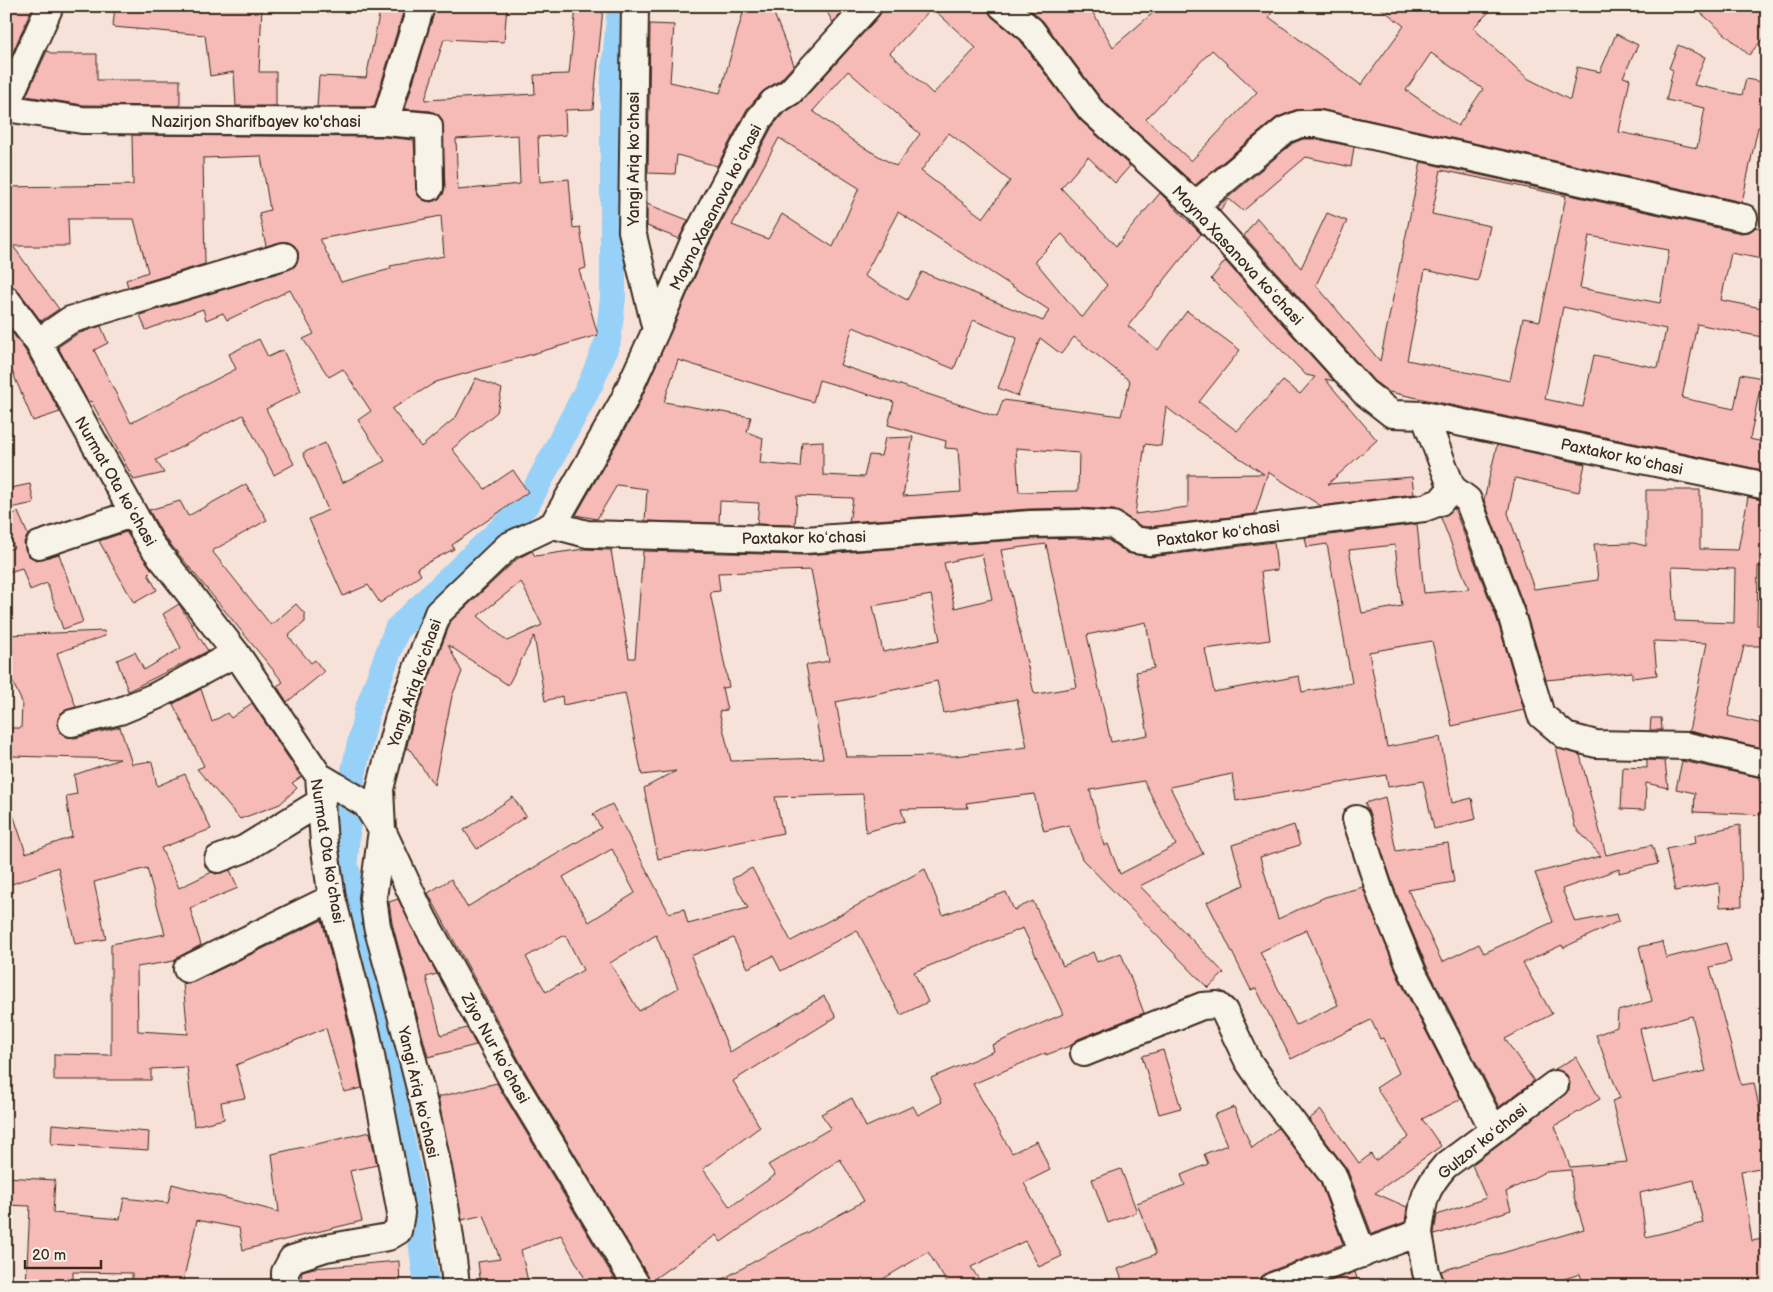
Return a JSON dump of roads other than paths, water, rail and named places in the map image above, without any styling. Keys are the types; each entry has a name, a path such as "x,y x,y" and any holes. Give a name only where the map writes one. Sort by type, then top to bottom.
{"street":[{"name":"Nazirjon Sharifbayev ko'chasi","path":"50,6 6,106 82,120 385,122 421,6"},
{"name":"Yangi Ariq koʻchasi","path":"635,6 632,231 656,330"},
{"name":"Mayna Xasanova koʻchasi","path":"656,330 694,241 759,119 773,102 790,92 868,6"},
{"name":"Mayna Xasanova koʻchasi","path":"1002,6 1031,30 1090,110 1195,205 1364,392 1392,414 1424,414"},
{"path":"385,122 429,126 430,187"},
{"path":"1195,205 1285,130 1300,124 1319,124 1744,218"},
{"path":"38,342 70,320 284,256"},
{"name":"Nurmat Ota koʻchasi","path":"6,299 38,342 132,514 150,543 236,653 319,776 324,843 332,898 367,1035 401,1213 398,1231 388,1237 326,1248 292,1258 285,1272 286,1286"},
{"path":"553,525 623,402 656,330"},
{"path":"1424,414 1452,488 1468,500 1511,614 1541,716 1566,736 1596,744 1687,746 1767,764"},
{"name":"Paxtakor koʻchasi","path":"1424,414 1767,486"},
{"name":"Paxtakor koʻchasi","path":"553,525 587,534 805,540 1030,524 1079,523 1113,525 1135,540 1148,542 1424,508 1440,502 1452,488"},
{"path":"39,545 132,514"},
{"name":"Yangi Ariq koʻchasi","path":"456,1286 453,1252 422,1097 378,926 373,898 382,830 380,789 399,716 438,613 508,546 553,525"},
{"path":"72,724 120,711 236,653"},
{"name":"Ziyo Nur koʻchasi","path":"319,776 366,804 382,830 423,918 513,1081 637,1286"},
{"path":"218,860 244,849 322,801"},
{"path":"1356,819 1382,898 1413,973 1493,1129"},
{"path":"187,969 332,898"},
{"path":"1084,1053 1202,1006 1217,1005 1224,1011 1248,1061 1267,1089 1333,1175 1363,1254"},
{"name":"Gulzor koʻchasi","path":"1418,1233 1423,1198 1432,1182 1445,1166 1555,1084"},
{"path":"1273,1286 1418,1233 1431,1286"}],"waterway":[{"path":"427,1286 418,1218 345,861 350,789 367,711 397,629 528,503 591,383 608,341 613,297 613,87 620,6"}]}
